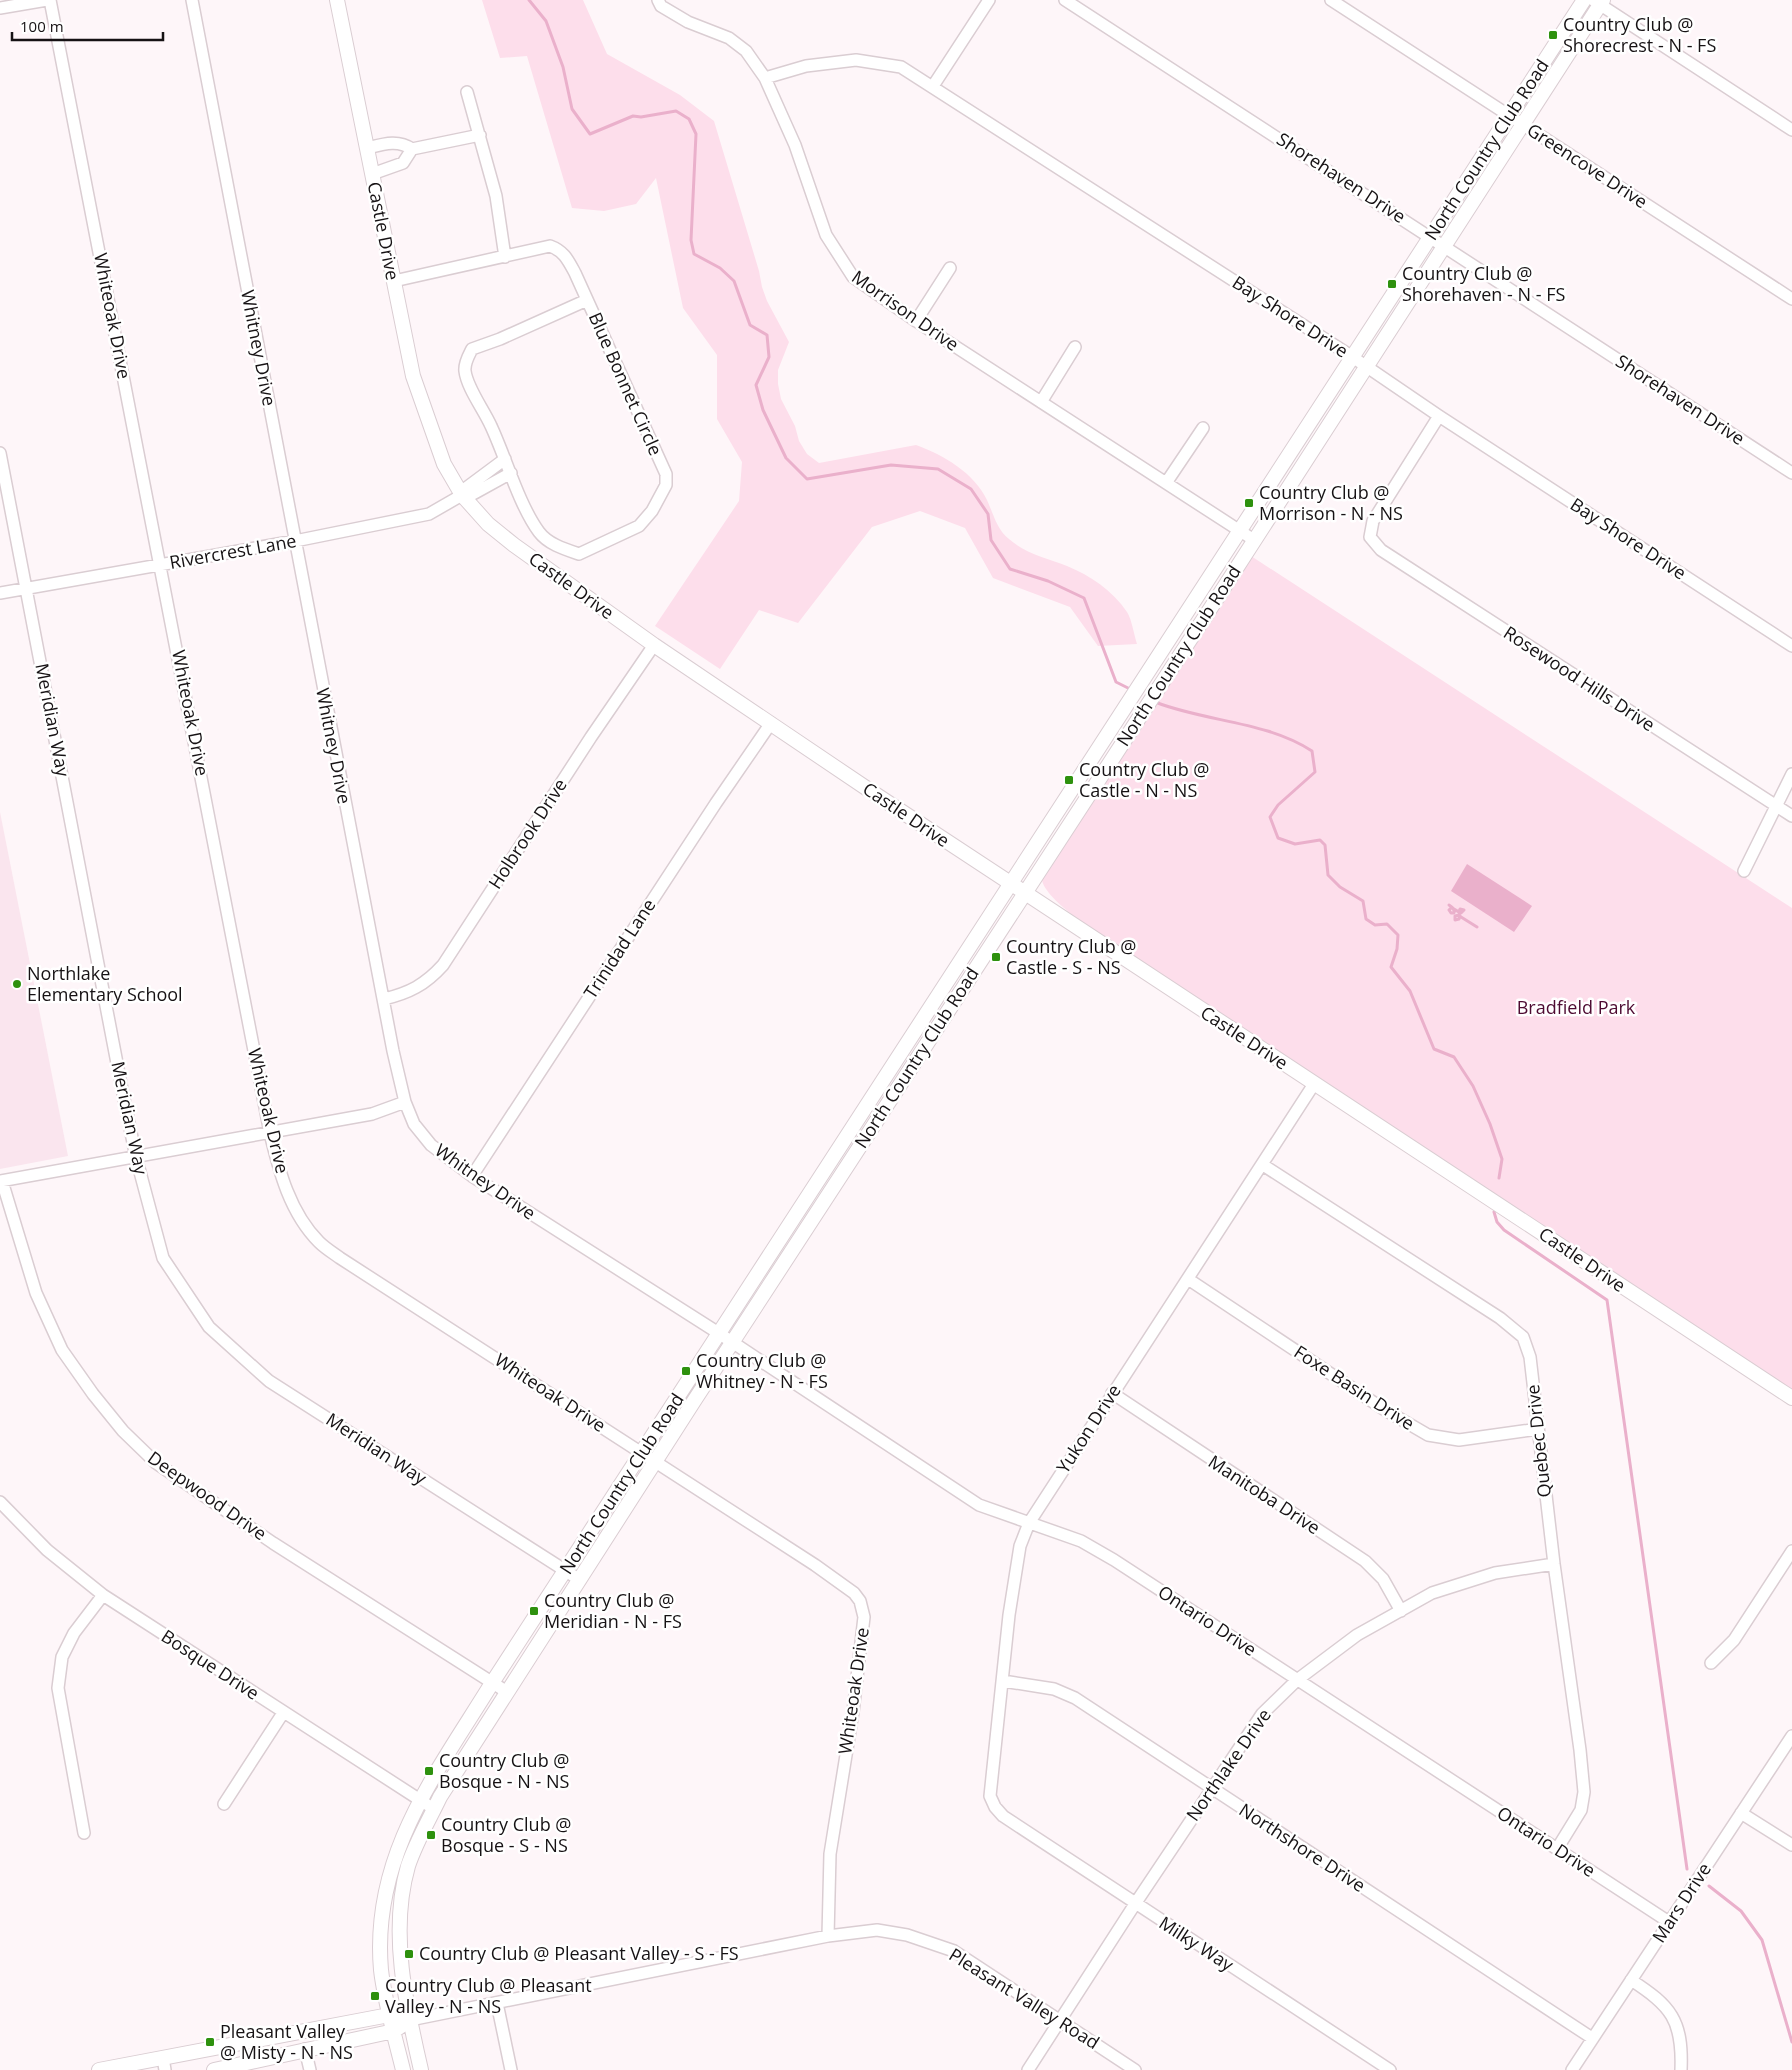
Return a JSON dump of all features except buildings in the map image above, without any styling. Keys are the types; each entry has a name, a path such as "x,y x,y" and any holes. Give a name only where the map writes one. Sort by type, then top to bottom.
{"main road":[{"name":"Castle Drive","path":"337,0 413,376 444,464 462,496 488,524 514,545 654,645 771,724 1010,884 1792,1398"},
{"name":"North Country Club Road","path":"403,2070 382,1970 380,1937 384,1901 396,1855 419,1800 492,1683 720,1334 1351,356 1584,0"},
{"name":"North Country Club Road","path":"420,2070 402,1972 400,1928 403,1886 416,1845 434,1809 507,1692 1523,124 1599,2"},
{"path":"1182,618 1197,628"},
{"path":"871,1099 885,1108"},
{"name":"Pleasant Valley Road","path":"99,2070 164,2064 390,2015 410,2020"},
{"name":"Pleasant Valley Road","path":"214,2070 394,2031 410,2020"}],"street":[{"path":"0,8 49,0"},
{"name":"Whiteoak Drive","path":"49,0 161,565 270,1133 276,1158 292,1204 320,1243 349,1264 815,1565 854,1593 860,1600 864,1616 862,1636 853,1712 830,1854 828,1936"},
{"name":"Whitney Drive","path":"192,0 327,714 405,1102 414,1124 431,1146 472,1176 733,1343"},
{"name":"Morrison Drive","path":"658,0 661,6 688,22 729,38 746,51 764,78 795,145 826,235 848,272 853,277 916,321 1254,540"},
{"path":"932,86 989,0"},
{"name":"Shorehaven Drive","path":"1065,0 1431,236 1792,473"},
{"name":"Greencove Drive","path":"1331,0 1792,299"},
{"path":"1599,2 1792,130"},
{"name":"Bay Shore Drive","path":"764,78 806,66 856,60 901,67 1351,356 1439,416 1792,646"},
{"path":"468,92 496,196 505,257"},
{"path":"372,174 403,163 412,149 480,135"},
{"path":"367,148 389,143 404,143 412,149"},
{"path":"394,281 550,246 566,255 587,300"},
{"path":"916,321 950,268"},
{"name":"Blue Bonnet Circle","path":"587,300 666,474 666,485 652,511 640,526 579,554 563,549 547,540 540,532 505,459 468,379 465,370 467,358 472,349 500,339 587,300"},
{"path":"1041,402 1075,347"},
{"name":"Rosewood Hills Drive","path":"1439,416 1373,521 1370,538 1381,550 1396,561 1792,816"},
{"path":"1166,483 1202,428"},
{"name":"Meridian Way","path":"0,453 119,1074 136,1157 163,1258 209,1327 269,1381 580,1580"},
{"path":"462,496 466,488 505,459"},
{"path":"462,496 471,495 511,473"},
{"name":"Rivercrest Lane","path":"0,593 295,541 428,514 462,496"},
{"name":"Holbrook Drive","path":"384,999 402,995 418,988 430,979 443,965 591,737 654,645"},
{"name":"Trinidad Lane","path":"472,1176 716,803 771,724"},
{"path":"1744,871 1792,774"},
{"name":"Yukon Drive","path":"1003,1816 995,1807 990,1796 1009,1614 1020,1546 1029,1523 1314,1084"},
{"path":"1,1181 372,1114 405,1102"},
{"name":"Quebec Drive","path":"1263,1164 1500,1318 1523,1337 1530,1357 1554,1564 1580,1750 1584,1792 1581,1810 1557,1849"},
{"name":"Deepwood Drive","path":"1,1181 36,1293 62,1350 92,1394 123,1431 156,1463 273,1543 507,1692"},
{"name":"Foxe Basin Drive","path":"1188,1279 1385,1410 1428,1435 1459,1440 1538,1429"},
{"name":"Ontario Drive","path":"733,1343 979,1505 1081,1541 1114,1560 1669,1922"},
{"name":"Manitoba Drive","path":"1112,1394 1365,1561 1383,1579 1401,1611"},
{"name":"Bosque Drive","path":"0,1502 47,1550 103,1595 434,1809"},
{"path":"1711,1663 1734,1640 1792,1551"},
{"name":"Northlake Drive","path":"1028,2070 1135,1904 1262,1714 1297,1680 1357,1635 1432,1593 1495,1573 1554,1564"},
{"path":"84,1833 58,1688 62,1657 74,1633 103,1595"},
{"name":"Northshore Drive","path":"1003,1681 1054,1689 1074,1698 1592,2038"},
{"path":"224,1804 284,1713"},
{"name":"Mars Drive","path":"1572,2070 1792,1736"},
{"path":"1741,1813 1792,1845"},
{"name":"Milky Way","path":"1003,1816 1390,2070"},
{"name":"Pleasant Valley Road","path":"410,2020 828,1936 876,1930 907,1934 954,1952 1135,2070"},
{"path":"1631,1980 1657,1996 1671,2014 1680,2036 1681,2070"},
{"path":"498,2003 511,2070"},
{"path":"305,2049 310,2070"}],"shaded area":[{"name":"Northlake Elementary School","path":"0,812 68,1156 0,1169"},
{"path":"1467,864 1532,906 1514,932 1451,891"}],"green space":[{"path":"482,0 583,0 607,54 680,95 714,121 759,271 762,287 767,301 789,342 778,370 778,384 781,399 795,426 799,441 807,454 819,463 916,445 937,454 957,466 974,481 987,500 998,526 1009,539 1030,552 1084,574 1108,590 1129,615 1137,644 1098,646 1070,607 993,578 965,528 920,511 872,527 798,623 759,610 720,669 655,626 739,501 742,462 717,419 717,355 683,308 656,178 636,204 604,211 572,208 527,56 500,58"},
{"name":"Bradfield Park","path":"1251,556 1792,908 1792,1390 1134,958 1067,911 1046,889 1042,880"}],"waterway":[{"path":"529,0 546,21 563,67 572,109 590,134 633,116 641,117 676,111 689,119 696,134 691,240 694,254 720,268 734,281 750,325 767,335 769,357 756,385 763,410 786,458 807,479 891,465 938,469 971,489 988,514 991,540 1010,569 1048,581 1084,598 1116,682 1132,690"},
{"path":"1155,702 1175,709 1256,728 1294,741 1312,751 1315,772 1278,805 1270,817 1278,838 1295,844 1320,840 1325,845 1328,875 1340,887 1363,901 1366,919 1375,925 1387,924 1398,935 1397,949 1391,967 1410,991 1434,1049 1454,1057 1473,1086 1490,1124 1502,1159 1499,1178"},
{"path":"1449,905 1454,909 1454,913 1451,913 1449,910 1451,908 1452,908 1454,909 1458,912 1460,912 1461,913 1464,910 1460,909 1459,911 1459,913 1459,914 1459,915 1459,919 1455,920 1455,916 1459,915 1477,927"},
{"path":"1494,1212 1497,1222 1504,1230 1607,1300 1687,1869"},
{"path":"1709,1886 1741,1911 1762,1940 1792,2042"}],"place":[{"name":"Country Club @ Shorecrest - N - FS","path":"1553,35"},
{"name":"Country Club @ Shorehaven - N - FS","path":"1392,284"},
{"name":"Country Club @ Morrison - N - NS","path":"1249,503"},
{"name":"Country Club @ Castle - N - NS","path":"1069,780"},
{"name":"Country Club @ Castle - S - NS","path":"996,957"},
{"name":"Northlake Elementary School","path":"17,984"},
{"name":"Country Club @ Whitney - N - FS","path":"686,1371"},
{"name":"Country Club @ Meridian - N - FS","path":"534,1611"},
{"name":"Country Club @ Bosque - N - NS","path":"429,1771"},
{"name":"Country Club @ Bosque - S - NS","path":"431,1835"},
{"name":"Country Club @ Pleasant Valley - S - FS","path":"409,1954"},
{"name":"Country Club @ Pleasant Valley - N - NS","path":"375,1996"},
{"name":"Pleasant Valley @ Misty - N - NS","path":"210,2042"}]}
